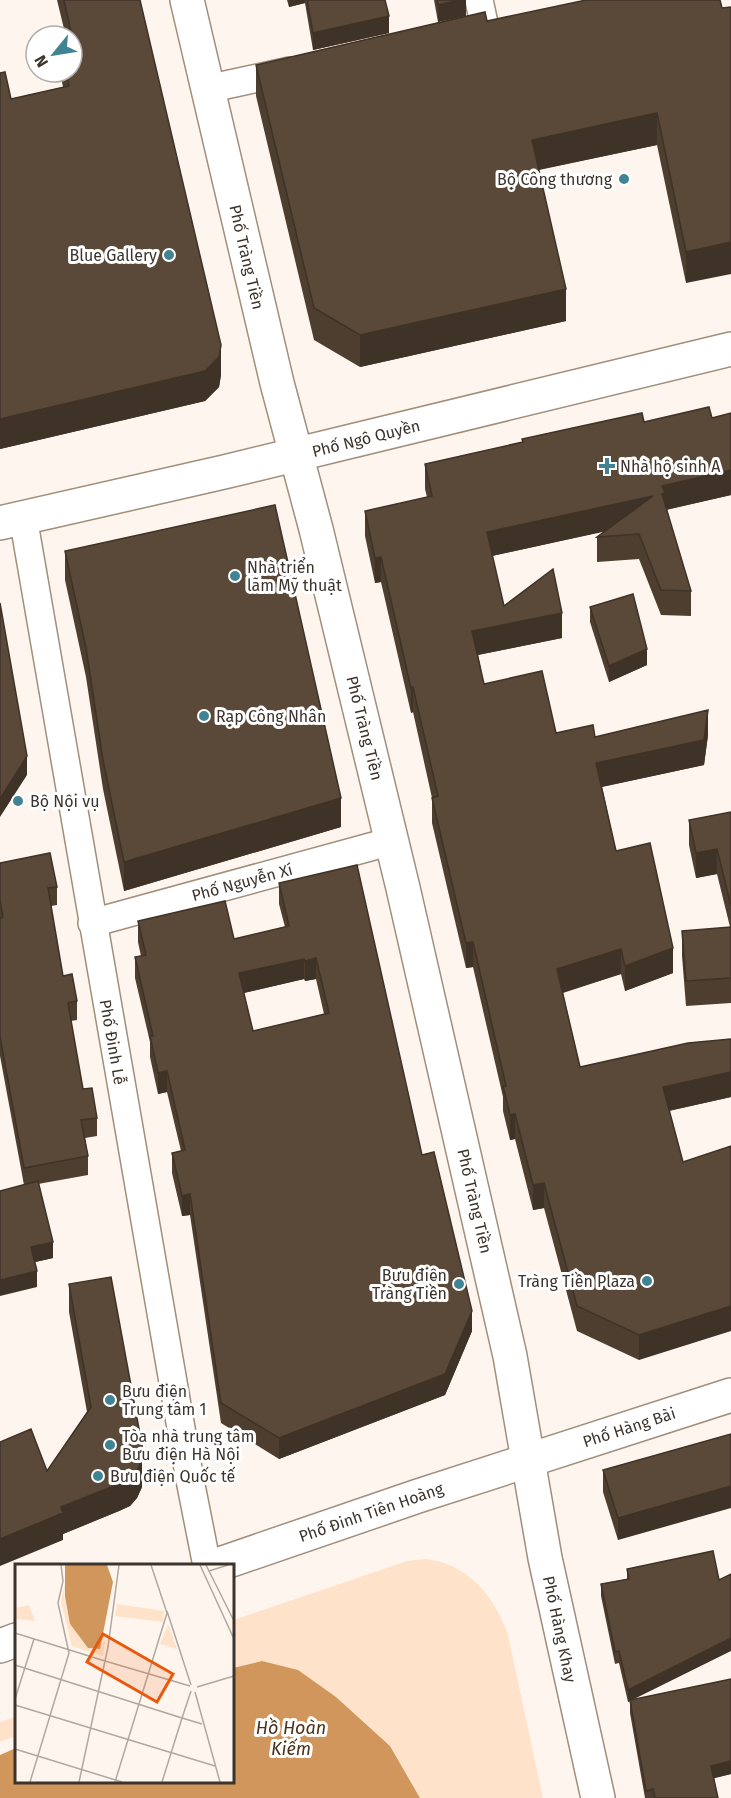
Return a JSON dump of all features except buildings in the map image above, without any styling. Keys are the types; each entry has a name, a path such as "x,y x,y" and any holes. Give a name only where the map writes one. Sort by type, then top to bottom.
{"street":[{"name":"Phố Tràng Tiền","path":"187,0 277,383 392,842 510,1356 528,1460"},
{"path":"479,0 486,28"},
{"path":"207,89 317,65"},
{"name":"Phố Ngô Quyền","path":"11,520 731,349"},
{"name":"Phố Đinh Lễ","path":"11,520 92,923 207,1564"},
{"name":"Phố Nguyễn Xí","path":"92,923 392,842"},
{"name":"Phố Hàng Bài","path":"528,1460 731,1395"},
{"name":"Phố Đinh Tiên Hoàng","path":"220,1564 528,1460"},
{"name":"Phố Hàng Khay","path":"528,1460 545,1558 598,1798"},
{"path":"0,1646 15,1640"}],"shaded area":[{"path":"425,1559 454,1567 478,1584 496,1608 508,1635 543,1798 420,1798 390,1746 336,1697 298,1671 262,1661 234,1668 234,1620 407,1561"},
{"path":"15,1716 15,1736 0,1742 0,1722"}],"water":[{"name":"Hồ Hoàn Kiếm","path":"262,1661 298,1670 336,1697 390,1746 420,1798 0,1798 0,1755 15,1748 15,1783 234,1783 234,1668"}],"place":[{"name":"Bộ Công thương","path":"624,179"},
{"name":"Blue Gallery","path":"169,255"},
{"name":"Nhà hộ sinh A","path":"607,466"},
{"name":"Nhà triển lãm Mỹ thuật","path":"235,576"},
{"name":"Rạp Công Nhân","path":"204,716"},
{"name":"Bộ Nội vụ","path":"18,801"},
{"name":"Tràng Tiền Plaza","path":"647,1281"},
{"name":"Bưu điện Tràng Tiền","path":"459,1284"},
{"name":"Bưu điện Trung tâm 1","path":"110,1400"},
{"name":"Tòa nhà trung tâm Bưu điện Hà Nội","path":"110,1445"},
{"name":"Bưu điện Quốc tế","path":"98,1476"}]}
